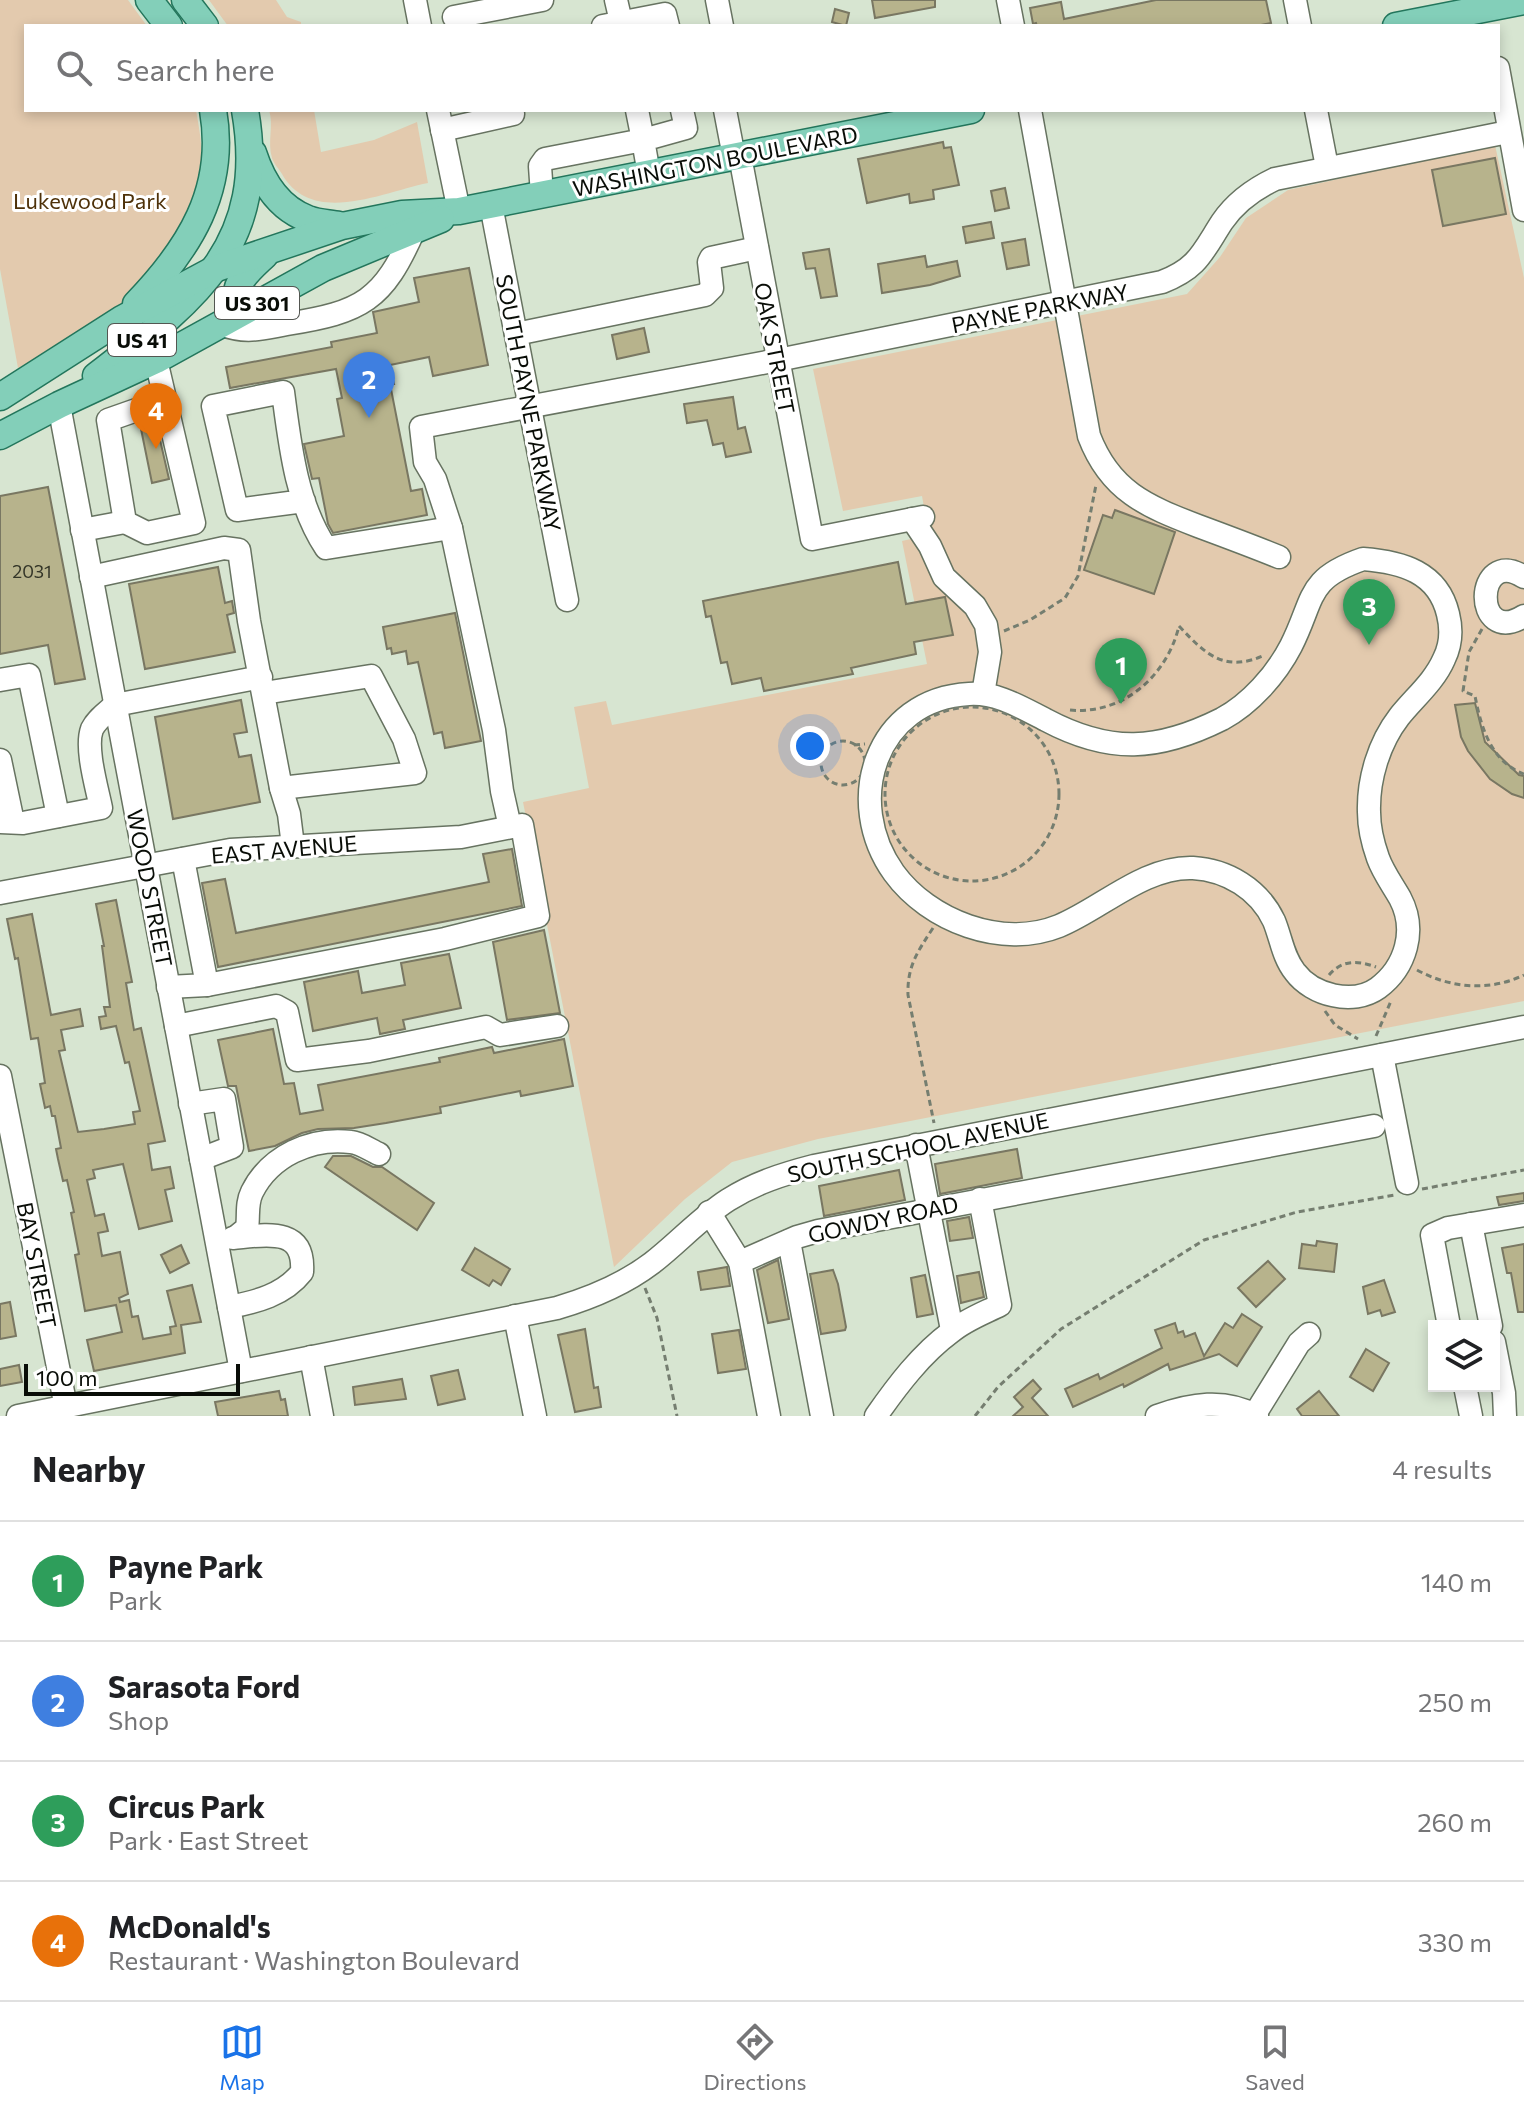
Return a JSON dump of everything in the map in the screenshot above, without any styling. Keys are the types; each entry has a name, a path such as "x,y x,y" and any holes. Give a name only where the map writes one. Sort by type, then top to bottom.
{"main road":[{"path":"149,0 167,24"},
{"path":"185,0 203,24"},
{"path":"1402,24 1457,7 1490,17 1524,1"},
{"name":"US 41","path":"0,397 122,319 173,262 205,208 217,157 213,112"},
{"name":"US 41","path":"0,436 59,405 174,315 217,268 231,241 245,201 250,143 245,112"},
{"name":"WASHINGTON BOULEVARD","path":"122,319 217,268 342,226 402,214 459,211 961,112"},
{"path":"250,143 259,172 270,191 307,219 342,226"},
{"name":"WASHINGTON BOULEVARD","path":"59,405 156,360 323,268 459,211"},
{"path":"229,319 237,285 274,247"}],"street":[{"path":"415,0 420,24"},
{"path":"454,17 542,0"},
{"path":"615,24 616,0"},
{"path":"704,0 709,24"},
{"path":"717,0 722,24"},
{"path":"1008,0 1013,24"},
{"path":"1295,0 1300,24"},
{"path":"620,24 665,14 668,24"},
{"path":"1500,81 1524,210"},
{"path":"637,112 649,174"},
{"path":"542,195 540,166 545,159 643,140 686,128 682,112"},
{"path":"726,112 740,156"},
{"path":"738,112 740,156"},
{"path":"1030,112 1089,436 1104,467 1119,484 1152,508 1279,557"},
{"path":"1316,112 1327,167"},
{"path":"459,211 440,120 513,114"},
{"name":"PAYNE PARKWAY","path":"451,528 435,479 425,462 421,427 1148,286 1183,274 1198,262 1223,220 1252,190 1275,179 1508,132"},
{"name":"OAK STREET","path":"740,156 812,539 918,518 944,577 975,606 990,637"},
{"name":"SOUTH PAYNE PARKWAY","path":"491,205 567,600"},
{"path":"229,319 242,332 332,317 352,309 384,284 401,262 414,230"},
{"path":"516,334 705,295 712,288 711,258 757,248"},
{"path":"82,530 125,522 147,533 194,523 156,360"},
{"path":"168,987 207,985 445,939 538,916 516,826 502,791 494,730 451,528 326,548 316,533 304,501 292,454 283,392 213,406 237,510 304,501"},
{"path":"125,522 108,420 165,400"},
{"name":"WOOD STREET","path":"59,405 201,1159 226,1238 229,1307 241,1371"},
{"path":"91,577 224,548 239,550 249,621 293,846"},
{"path":"1363,559 1389,561 1408,567 1434,583 1443,598 1451,637 1447,654 1437,673 1396,721 1377,756 1369,812 1377,856 1408,918 1408,938 1401,961 1375,990 1360,996 1333,996 1309,986 1294,971 1283,950 1276,924 1250,888 1225,874 1190,868 1129,886 1058,927 1027,934 988,932 955,923 924,902 894,873 877,838 869,802 874,763 891,729 936,700 964,694 983,694 1008,701 1078,736 1124,744 1161,744 1227,716 1258,692 1293,643 1305,608 1324,579 1341,567 1363,559"},
{"path":"1524,577 1510,572 1501,573 1488,583 1484,597 1493,616 1509,622 1524,616"},
{"path":"983,694 990,637"},
{"path":"0,680 29,675 58,816"},
{"path":"101,808 92,763 91,732 98,720 115,705 263,685 371,676 404,739 415,773 281,788"},
{"path":"0,760 6,822 58,816 133,801"},
{"name":"EAST AVENUE","path":"0,893 230,850 461,837 516,826"},
{"path":"183,859 207,985"},
{"path":"176,1026 276,1006 287,1012 297,1060 369,1051 486,1027 500,1035 557,1026"},
{"name":"SOUTH SCHOOL AVENUE","path":"18,1416 66,1407 104,1407 241,1371 579,1302 638,1273 709,1212 752,1186 782,1174 1379,1046 1524,1027"},
{"path":"1379,1046 1406,1189"},
{"name":"BAY STREET","path":"0,1076 66,1407"},
{"path":"190,1104 224,1099 232,1147 201,1159"},
{"name":"GOWDY ROAD","path":"740,1262 818,1231 1374,1126"},
{"path":"226,1238 247,1228 247,1207 252,1192 270,1164 284,1156 311,1146 341,1142 359,1144 379,1154"},
{"path":"916,1145 952,1330"},
{"path":"876,1416 921,1360 952,1330 1000,1305 980,1199"},
{"path":"709,1212 740,1262 769,1416"},
{"path":"1448,1320 1432,1235 1448,1228 1524,1215"},
{"path":"1471,1224 1490,1320"},
{"path":"226,1238 272,1236 291,1240 302,1252 302,1272 282,1291 229,1307"},
{"path":"789,1241 822,1416"},
{"path":"515,1316 535,1416"},
{"path":"1157,1416 1198,1404 1218,1404 1256,1415 1299,1343 1309,1334"},
{"path":"311,1357 322,1416"},
{"path":"1500,1373 1505,1416"},
{"path":"1466,1392 1471,1416"}],"path":[{"path":"990,637 1030,620 1065,598 1078,576 1093,491 1104,467"},
{"path":"1493,616 1484,624 1469,652 1463,691 1475,696 1488,742 1498,756 1524,774"},
{"path":"1066,709 1110,706 1143,687 1163,666 1172,651 1179,626 1203,650 1216,658 1242,663 1267,654"},
{"path":"888,834 881,803 885,768 905,731 918,721 936,710 959,703 983,704 999,706 1021,716 1042,731"},
{"path":"977,706 1024,724 1048,749 1059,782 1057,816 1042,847 1016,870 984,881 949,879 918,864 896,838 885,805 887,771 902,740 929,718 959,708 977,706"},
{"path":"861,774 851,784 843,785 827,779 821,764 827,748 842,741 858,747 865,763 861,788"},
{"path":"934,1123 908,995 907,976 916,953 936,923"},
{"path":"1401,961 1447,983 1475,987 1504,983 1524,975"},
{"path":"1324,982 1333,970 1348,962 1361,962 1383,969 1376,975"},
{"path":"1379,1046 1391,989"},
{"path":"1323,1003 1326,1015 1335,1025 1358,1039"},
{"path":"975,1416 998,1387 1061,1329 1204,1240 1297,1212 1406,1189 1524,1170"},
{"path":"638,1273 657,1318 677,1416"}],"green space":[{"name":"Lukewood Park","path":"0,0 128,0 146,24 24,24 24,112 196,112 201,165 188,212 161,258 108,316 89,330 18,368 0,269"},
{"path":"209,0 276,0 287,17 301,22 301,24 227,24"},
{"path":"269,112 314,112 321,152 374,140 417,122 428,183 349,202 330,203 311,199 295,190 273,160"},
{"path":"1495,145 1524,278 1524,1001 818,1139 732,1162 685,1199 614,1267 523,802 589,788 574,707 606,701 612,725 927,664 902,541 929,535 922,496 843,511 813,369 1187,294 1220,257 1246,218 1288,190"}],"building":[{"path":"872,0 935,0 935,7 875,18"},
{"path":"1156,0 1266,0 1271,23 1033,24 1030,8 1061,2 1064,19"},
{"path":"835,9 849,13 846,24 832,22"},
{"path":"943,142 944,148 951,147 959,185 933,190 934,199 910,203 909,194 867,203 858,159"},
{"path":"1495,158 1506,214 1443,226 1432,170"},
{"path":"1005,188 1009,208 995,211 991,191"},
{"path":"991,222 994,238 966,243 963,227"},
{"path":"1025,239 1029,265 1007,269 1002,243"},
{"path":"829,249 837,296 821,298 815,268 806,269 803,253"},
{"path":"925,256 927,267 957,261 960,276 930,285 882,293 878,264"},
{"path":"469,268 488,365 433,376 429,357 390,365 394,384 390,384 411,491 422,489 427,515 333,533 328,524 319,478 312,479 304,444 344,436 337,399 342,398 336,369 230,388 226,367 332,347 331,342 377,333 373,312 419,302 414,278"},
{"path":"644,328 649,352 617,359 612,335"},
{"path":"733,397 738,429 745,427 751,452 726,457 723,443 713,445 707,420 687,423 684,404"},
{"path":"155,418 169,479 152,483 140,424"},
{"path":"48,487 85,679 55,684 48,645 0,654 0,496"},
{"path":"1115,510 1175,532 1154,594 1084,570 1103,515 1112,518"},
{"path":"898,562 906,604 945,597 953,635 914,642 916,654 851,668 853,674 764,691 761,678 732,684 727,662 721,663 711,616 706,617 703,601"},
{"path":"218,567 225,603 232,601 234,613 227,615 235,652 145,669 129,584"},
{"path":"455,613 481,741 445,748 442,732 434,734 418,662 408,664 406,651 392,654 391,648 387,649 383,627"},
{"path":"241,700 247,732 234,734 239,757 251,755 260,802 173,819 155,717"},
{"path":"1475,703 1485,742 1519,775 1524,776 1524,798 1490,779 1468,751 1461,737 1455,705"},
{"path":"512,849 522,906 218,967 202,883 225,879 236,933 489,882 483,854"},
{"path":"116,900 132,982 126,983 134,1030 141,1028 165,1141 148,1144 152,1170 170,1167 174,1188 165,1190 172,1221 139,1229 123,1164 93,1170 95,1178 87,1180 95,1216 104,1214 108,1231 98,1233 102,1256 120,1252 128,1294 119,1298 120,1302 129,1300 132,1317 138,1316 143,1339 171,1334 170,1327 176,1326 167,1291 192,1285 201,1322 181,1325 185,1353 94,1371 87,1340 122,1332 116,1305 85,1311 75,1255 79,1254 71,1213 74,1212 56,1149 61,1148 55,1116 52,1116 50,1106 45,1108 40,1084 45,1083 38,1038 31,1039 18,958 15,959 7,919 32,914 51,1015 80,1009 83,1026 61,1030 65,1050 59,1051 78,1132 135,1124 133,1112 140,1111 129,1062 125,1063 116,1026 101,1029 99,1017 106,1016 104,1007 110,1007 96,904"},
{"path":"544,930 560,1013 507,1020 493,942"},
{"path":"449,954 461,1008 403,1020 405,1029 380,1034 377,1018 313,1031 304,982 358,971 362,993 405,985 401,963"},
{"path":"273,1029 284,1084 294,1083 300,1114 323,1110 318,1085 440,1062 439,1058 492,1047 494,1053 564,1039 573,1086 521,1096 520,1091 440,1107 441,1113 386,1123 318,1129 275,1146 249,1151 236,1086 228,1086 218,1040"},
{"path":"1017,1149 1022,1178 940,1194 935,1164"},
{"path":"333,1156 351,1156 373,1167 382,1167 434,1203 417,1230 325,1167"},
{"path":"899,1170 905,1200 824,1216 819,1186"},
{"path":"1524,1193 1524,1201 1499,1205 1497,1197"},
{"path":"969,1217 973,1238 950,1241 947,1221"},
{"path":"1317,1241 1337,1244 1334,1272 1299,1268 1302,1244 1316,1246"},
{"path":"1524,1244 1524,1312 1518,1312 1511,1273 1507,1273 1502,1248"},
{"path":"181,1245 189,1263 170,1273 161,1255"},
{"path":"475,1248 510,1269 501,1285 493,1280 489,1286 462,1270"},
{"path":"778,1260 789,1319 768,1323 757,1270"},
{"path":"1268,1261 1285,1279 1256,1307 1238,1288"},
{"path":"727,1267 730,1286 701,1290 698,1272"},
{"path":"833,1270 846,1327 845,1330 821,1334 810,1274"},
{"path":"979,1272 984,1297 961,1303 957,1276"},
{"path":"925,1275 933,1314 917,1317 911,1278"},
{"path":"1384,1280 1395,1312 1382,1316 1380,1310 1368,1314 1363,1287"},
{"path":"10,1302 16,1336 0,1339 0,1304"},
{"path":"1242,1314 1262,1327 1237,1366 1219,1354 1170,1370 1168,1364 1124,1387 1123,1384 1073,1407 1065,1389 1098,1374 1100,1379 1162,1348 1155,1330 1175,1323 1178,1333 1183,1331 1185,1337 1195,1333 1204,1356 1225,1323 1233,1328"},
{"path":"585,1329 594,1388 598,1387 601,1407 575,1412 558,1335"},
{"path":"739,1330 746,1369 718,1373 712,1334"},
{"path":"1366,1349 1389,1363 1373,1391 1350,1377"},
{"path":"19,1365 22,1382 0,1386 0,1369"},
{"path":"458,1370 465,1399 438,1405 431,1376"},
{"path":"402,1379 406,1399 355,1405 353,1387"},
{"path":"1033,1380 1041,1389 1032,1398 1048,1416 1013,1416 1023,1407 1014,1397"},
{"path":"279,1391 281,1400 285,1399 288,1416 218,1416 215,1402"},
{"path":"1319,1391 1339,1416 1302,1416 1297,1409"}],"place":[{"name":"Sarasota Ford","path":"369,418"},
{"name":"McDonald's","path":"156,449"},
{"name":"Circus Park","path":"1369,645"},
{"name":"Payne Park","path":"1121,704"}]}
